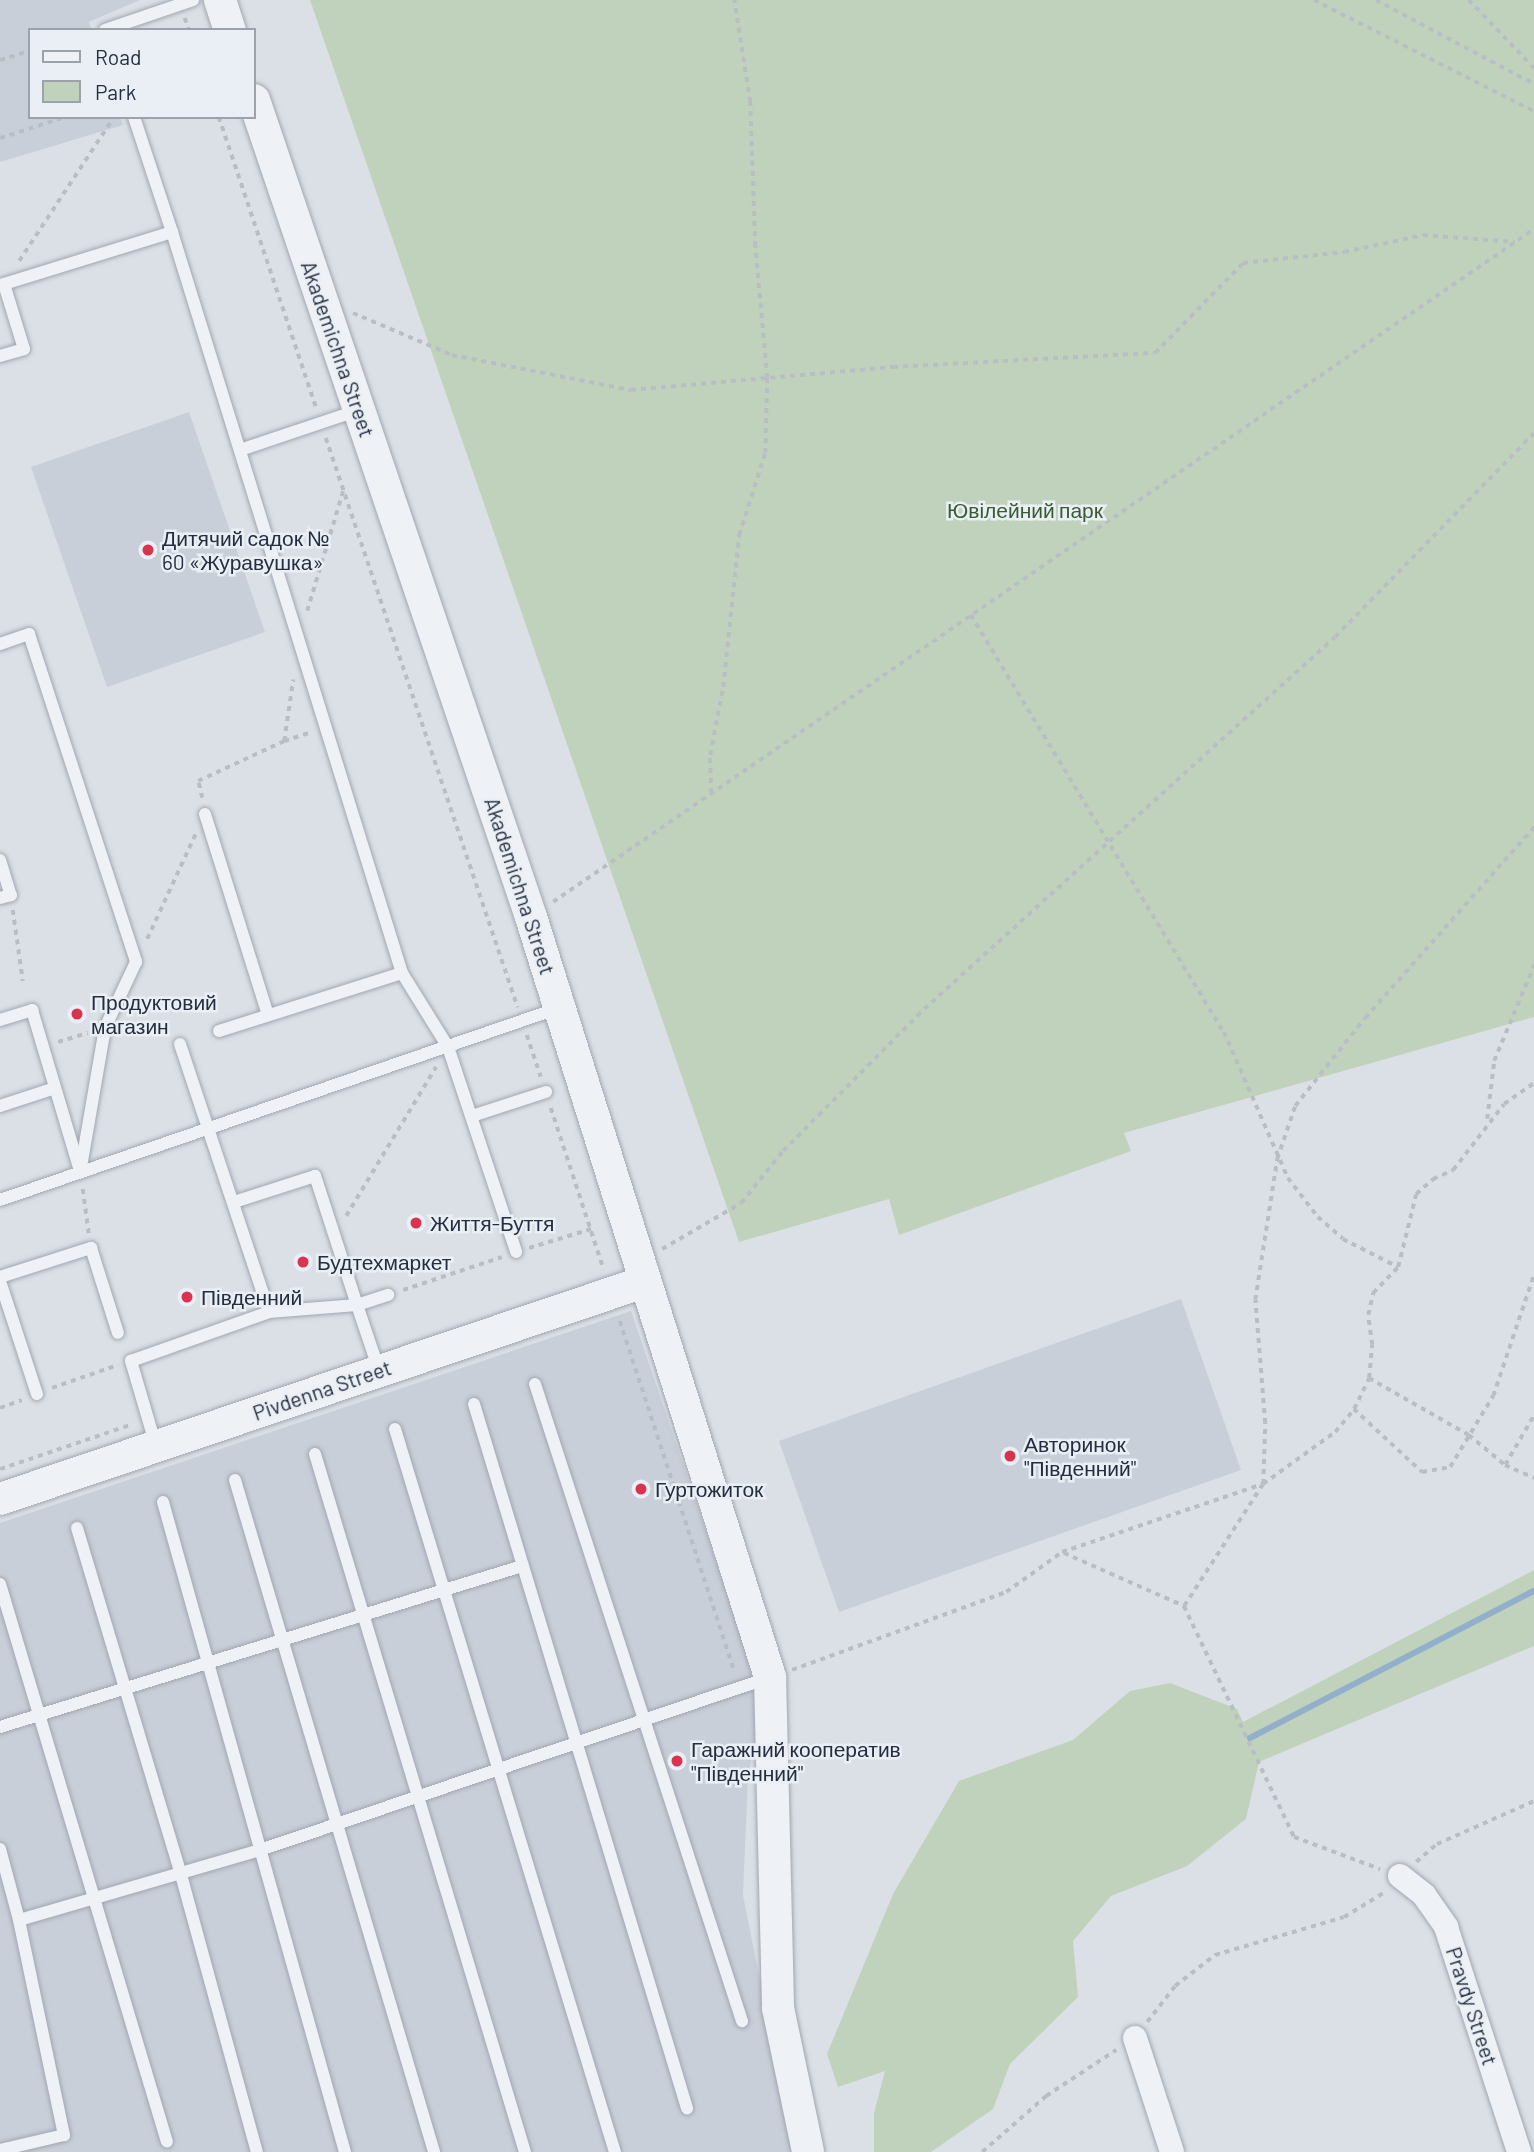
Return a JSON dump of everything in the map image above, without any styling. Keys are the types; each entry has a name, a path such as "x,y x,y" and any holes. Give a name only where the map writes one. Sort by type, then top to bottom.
{"street":[{"path":"220,0 229,28"},
{"name":"Akademichna Street","path":"256,106 531,918 770,1677 778,2008 808,2152"},
{"name":"Pivdenna Street","path":"0,1499 380,1371 641,1272"},
{"name":"Pravdy Street","path":"1400,1876 1424,1895 1446,1927 1519,2152"},
{"path":"1135,2038 1172,2152"}],"lane":[{"path":"112,28 193,0"},
{"path":"135,119 243,449 402,973 448,1047 516,1252"},
{"path":"0,356 24,349 4,284 172,232"},
{"path":"243,449 359,410"},
{"path":"0,644 29,634 136,962 105,1028 80,1173"},
{"path":"205,814 268,1015"},
{"path":"0,860 6,896"},
{"path":"219,1031 402,973"},
{"path":"0,1200 559,1007"},
{"path":"0,1020 32,1010 80,1173"},
{"path":"180,1044 269,1312"},
{"path":"0,1106 55,1088"},
{"path":"472,1116 546,1092"},
{"path":"234,1202 315,1176 380,1371"},
{"path":"37,1394 0,1279 91,1248 118,1333"},
{"path":"156,1446 131,1361 269,1312 357,1305 388,1295"},
{"path":"536,1384 742,2021"},
{"path":"474,1404 687,2108"},
{"path":"395,1429 441,1590 615,2152"},
{"path":"316,1454 416,1798 525,2152"},
{"path":"235,1480 435,2152"},
{"path":"163,1502 345,2152"},
{"path":"77,1528 180,1871 257,2152"},
{"path":"0,1727 522,1566"},
{"path":"0,1584 167,2142"},
{"path":"19,1920 262,1849 770,1677"},
{"path":"0,1849 19,1920 64,2135 0,2150"}],"path":[{"path":"711,793 710,755 723,687 739,535 765,453 767,378 755,246 750,102 734,0"},
{"path":"1314,0 1534,111"},
{"path":"1376,0 1534,84"},
{"path":"1469,0 1534,68"},
{"path":"0,60 28,52"},
{"path":"0,138 59,119"},
{"path":"4,284 113,119"},
{"path":"220,119 523,1021 605,1274"},
{"path":"531,918 1534,229"},
{"path":"321,300 452,355 631,390 767,378 1155,354 1242,264 1344,252 1423,235 1515,242"},
{"path":"641,1272 741,1203 783,1151 924,1009 1335,637 1534,433"},
{"path":"300,635 344,489"},
{"path":"971,615 1224,1032 1277,1159 1318,1216 1343,1239 1398,1267"},
{"path":"285,741 294,675"},
{"path":"136,962 205,814 198,781 285,741 328,727"},
{"path":"1184,1606 1263,1484 1265,1423 1255,1300 1277,1159 1295,1106 1365,1018 1534,827"},
{"path":"6,896 23,981"},
{"path":"1487,1121 1494,1061 1534,965"},
{"path":"43,1047 105,1028"},
{"path":"334,1236 448,1047"},
{"path":"770,1677 1006,1592 1062,1552 1263,1484 1335,1432 1354,1409 1369,1378 1373,1345 1368,1315 1373,1293 1398,1267 1416,1194 1433,1179 1453,1170 1487,1121 1534,1083"},
{"path":"80,1173 91,1248"},
{"path":"388,1295 591,1229"},
{"path":"1354,1409 1422,1472 1450,1467 1493,1395 1534,1274"},
{"path":"620,1321 740,1687"},
{"path":"0,1408 131,1361"},
{"path":"1369,1378 1469,1435 1505,1465 1534,1478"},
{"path":"1505,1465 1534,1415"},
{"path":"1062,1552 1184,1606 1294,1837 1400,1876"},
{"path":"982,2152 1046,2096 1135,2038 1175,1986 1215,1955 1344,1917 1385,1892 1437,1844 1534,1801"}],"shaded area":[{"path":"0,0 140,0 89,22 91,28 28,28 28,119 121,119 123,125 0,162"},
{"name":"Дитячий садок № 60 «Журавушка»","path":"189,412 265,632 107,687 31,467"},
{"name":"Авторинок \"Південний\"","path":"1181,1299 1241,1470 839,1612 779,1441"},
{"path":"631,1311 763,1699 748,1777 743,1895 794,2152 0,2152 0,1523"}],"green space":[{"name":"Ювілейний парк","path":"310,0 1534,0 1534,1017 1124,1133 1131,1151 899,1235 889,1199 739,1242"},
{"path":"1534,1570 1534,1646 1259,1762 1246,1819 1187,1866 1111,1896 1073,1941 1078,1997 1010,2064 993,2109 931,2152 874,2152 874,2113 885,2071 838,2087 827,2054 893,1894 959,1781 1073,1740 1130,1691 1170,1683 1237,1709 1243,1722"}],"waterway":[{"path":"1250,1738 1534,1591"}],"place":[{"name":"Дитячий садок № 60 «Журавушка»","path":"148,550"},
{"name":"Продуктовий магазин","path":"77,1014"},
{"name":"Життя-Буття","path":"416,1223"},
{"name":"Будтехмаркет","path":"303,1262"},
{"name":"Південний","path":"187,1297"},
{"name":"Авторинок \"Південний\"","path":"1010,1456"},
{"name":"Гуртожиток","path":"641,1489"},
{"name":"Гаражний кооператив \"Південний\"","path":"677,1761"}]}
